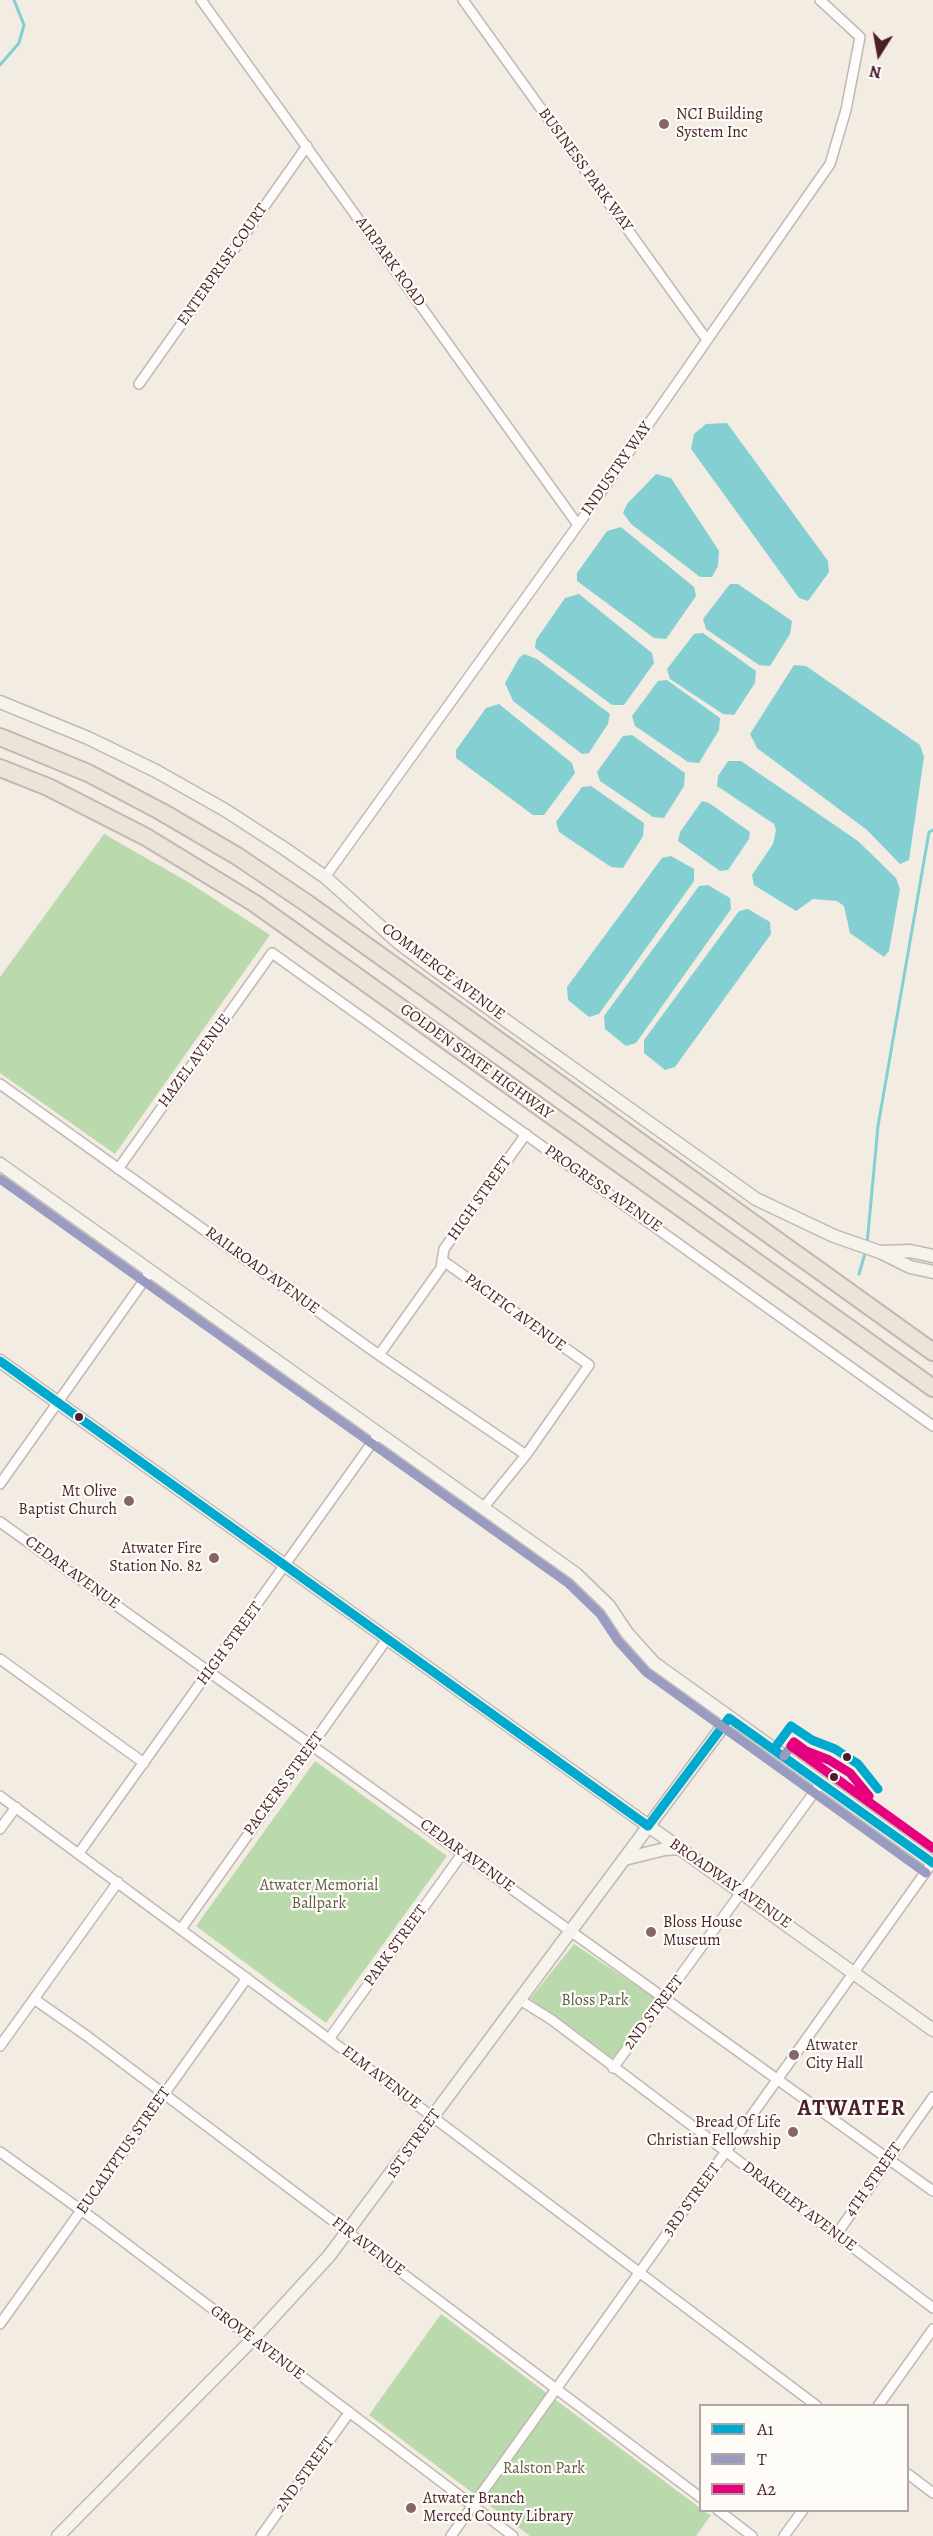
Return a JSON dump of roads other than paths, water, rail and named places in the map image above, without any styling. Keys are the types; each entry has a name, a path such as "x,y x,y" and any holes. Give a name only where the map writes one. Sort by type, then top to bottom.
{"highway":[{"name":"GOLDEN STATE HIGHWAY","path":"0,736 88,773 162,812 237,856 308,904 933,1352"},
{"name":"GOLDEN STATE HIGHWAY","path":"0,768 48,788 146,837 254,903 933,1388"}],"street":[{"name":"AIRPARK ROAD","path":"201,0 578,525"},
{"name":"BUSINESS PARK WAY","path":"463,0 707,340"},
{"name":"INDUSTRY WAY","path":"325,877 578,525 830,164 846,110 860,37 820,0"},
{"name":"ENTERPRISE COURT","path":"139,384 307,146"},
{"name":"COMMERCE AVENUE","path":"0,702 88,738 156,771 225,810 325,877 400,944 756,1199 910,1267 933,1272"},
{"name":"PROGRESS AVENUE","path":"272,953 933,1426"},
{"name":"HAZEL AVENUE","path":"118,1169 272,953"},
{"name":"RAILROAD AVENUE","path":"0,1084 379,1355 526,1455"},
{"name":"HIGH STREET","path":"379,1355 441,1268 444,1249 526,1134"},
{"path":"0,1164 576,1574 609,1606 627,1633 654,1663 933,1863"},
{"name":"COMMERCE AVENUE","path":"880,1252 910,1251 933,1256"},
{"name":"PACIFIC AVENUE","path":"441,1260 589,1365 526,1455"},
{"path":"0,1484 150,1272"},
{"name":"BROADWAY AVENUE","path":"0,1361 933,2030"},
{"name":"HIGH STREET","path":"79,1853 379,1433"},
{"path":"483,1508 526,1455"},
{"name":"CEDAR AVENUE","path":"0,1522 933,2191"},
{"name":"PACKERS STREET","path":"181,1929 387,1639"},
{"path":"0,1659 144,1763"},
{"name":"1ST STREET","path":"58,2536 252,2340 348,2233 729,1718"},
{"name":"2ND STREET","path":"613,2068 821,1783"},
{"name":"ELM AVENUE","path":"0,1796 329,2039 814,2404"},
{"path":"0,1828 16,1807"},
{"path":"624,1859 665,1849 680,1848"},
{"name":"PARK STREET","path":"329,2039 462,1854"},
{"name":"3RD STREET","path":"451,2536 933,1863"},
{"path":"0,2046 118,1882"},
{"name":"EUCALYPTUS STREET","path":"0,2324 247,1978"},
{"name":"FIR AVENUE","path":"34,1999 699,2496"},
{"name":"DRAKELEY AVENUE","path":"520,2000 552,2020 933,2308"},
{"name":"4TH STREET","path":"836,2235 933,2097"},
{"name":"GROVE AVENUE","path":"0,2152 513,2536"},
{"path":"879,2404 933,2329"},
{"name":"2ND STREET","path":"261,2536 349,2413"},
{"path":"909,2475 933,2493"},
{"path":"719,2512 752,2536"},
{"path":"784,2536 802,2512"}],"water":[{"path":"727,423 828,561 829,572 808,601 799,598 691,449 694,434 706,424"},
{"path":"656,474 671,478 719,551 718,566 712,577 700,577 631,524 623,513 627,504"},
{"path":"621,527 694,587 696,596 666,639 654,638 577,581 577,573 607,531"},
{"path":"730,584 738,584 792,621 790,634 770,666 759,665 706,629 703,619"},
{"path":"579,594 652,653 654,663 624,705 612,705 535,648 536,640 565,598"},
{"path":"703,633 756,671 755,683 734,715 723,714 670,679 667,669 694,634"},
{"path":"524,654 537,659 610,714 608,724 589,753 582,754 513,701 505,683 519,658"},
{"path":"794,665 806,666 920,745 924,757 909,860 900,864 867,830 757,748 750,734"},
{"path":"667,680 720,718 719,730 699,763 688,762 635,726 632,716 658,681"},
{"path":"499,704 572,763 575,773 544,815 533,815 456,758 456,750 486,708"},
{"path":"632,735 685,773 684,786 664,818 653,817 600,781 597,772 623,736"},
{"path":"728,761 741,761 858,841 896,878 900,889 889,951 884,957 850,933 844,906 837,901 813,899 796,911 754,885 752,875 773,844 776,830 774,824 717,786 718,776"},
{"path":"591,786 644,823 643,836 623,868 611,867 559,832 556,822 582,787"},
{"path":"702,801 709,803 750,832 749,839 728,870 720,871 678,841 680,832"},
{"path":"671,856 694,869 694,881 599,1014 589,1017 568,1000 567,987 662,858"},
{"path":"708,885 730,898 731,909 636,1043 626,1046 605,1029 604,1016 699,886"},
{"path":"748,909 770,922 771,934 675,1067 665,1070 644,1053 644,1040 739,911"}],"waterway":[{"path":"0,65 19,43 24,25 14,0"},
{"path":"867,1244 878,1126 929,832 933,830"},
{"path":"859,1274 866,1250"}],"place":[{"name":"NCI Building System Inc","path":"664,124"},
{"name":"Mt Olive Baptist Church","path":"129,1501"},
{"name":"Atwater Fire Station No. 82","path":"214,1558"},
{"name":"Bloss House Museum","path":"651,1932"},
{"name":"Atwater City Hall","path":"794,2055"},
{"name":"Bread Of Life Christian Fellowship","path":"793,2132"},
{"name":"Atwater Branch Merced County Library","path":"411,2508"}],"district":[{"name":"ATWATER","path":"852,2110"}],"park label":[{"name":"Atwater Memorial Ballpark","path":"319,1895"},
{"name":"Bloss Park","path":"595,2001"},
{"name":"Ralston Park","path":"544,2469"}]}
